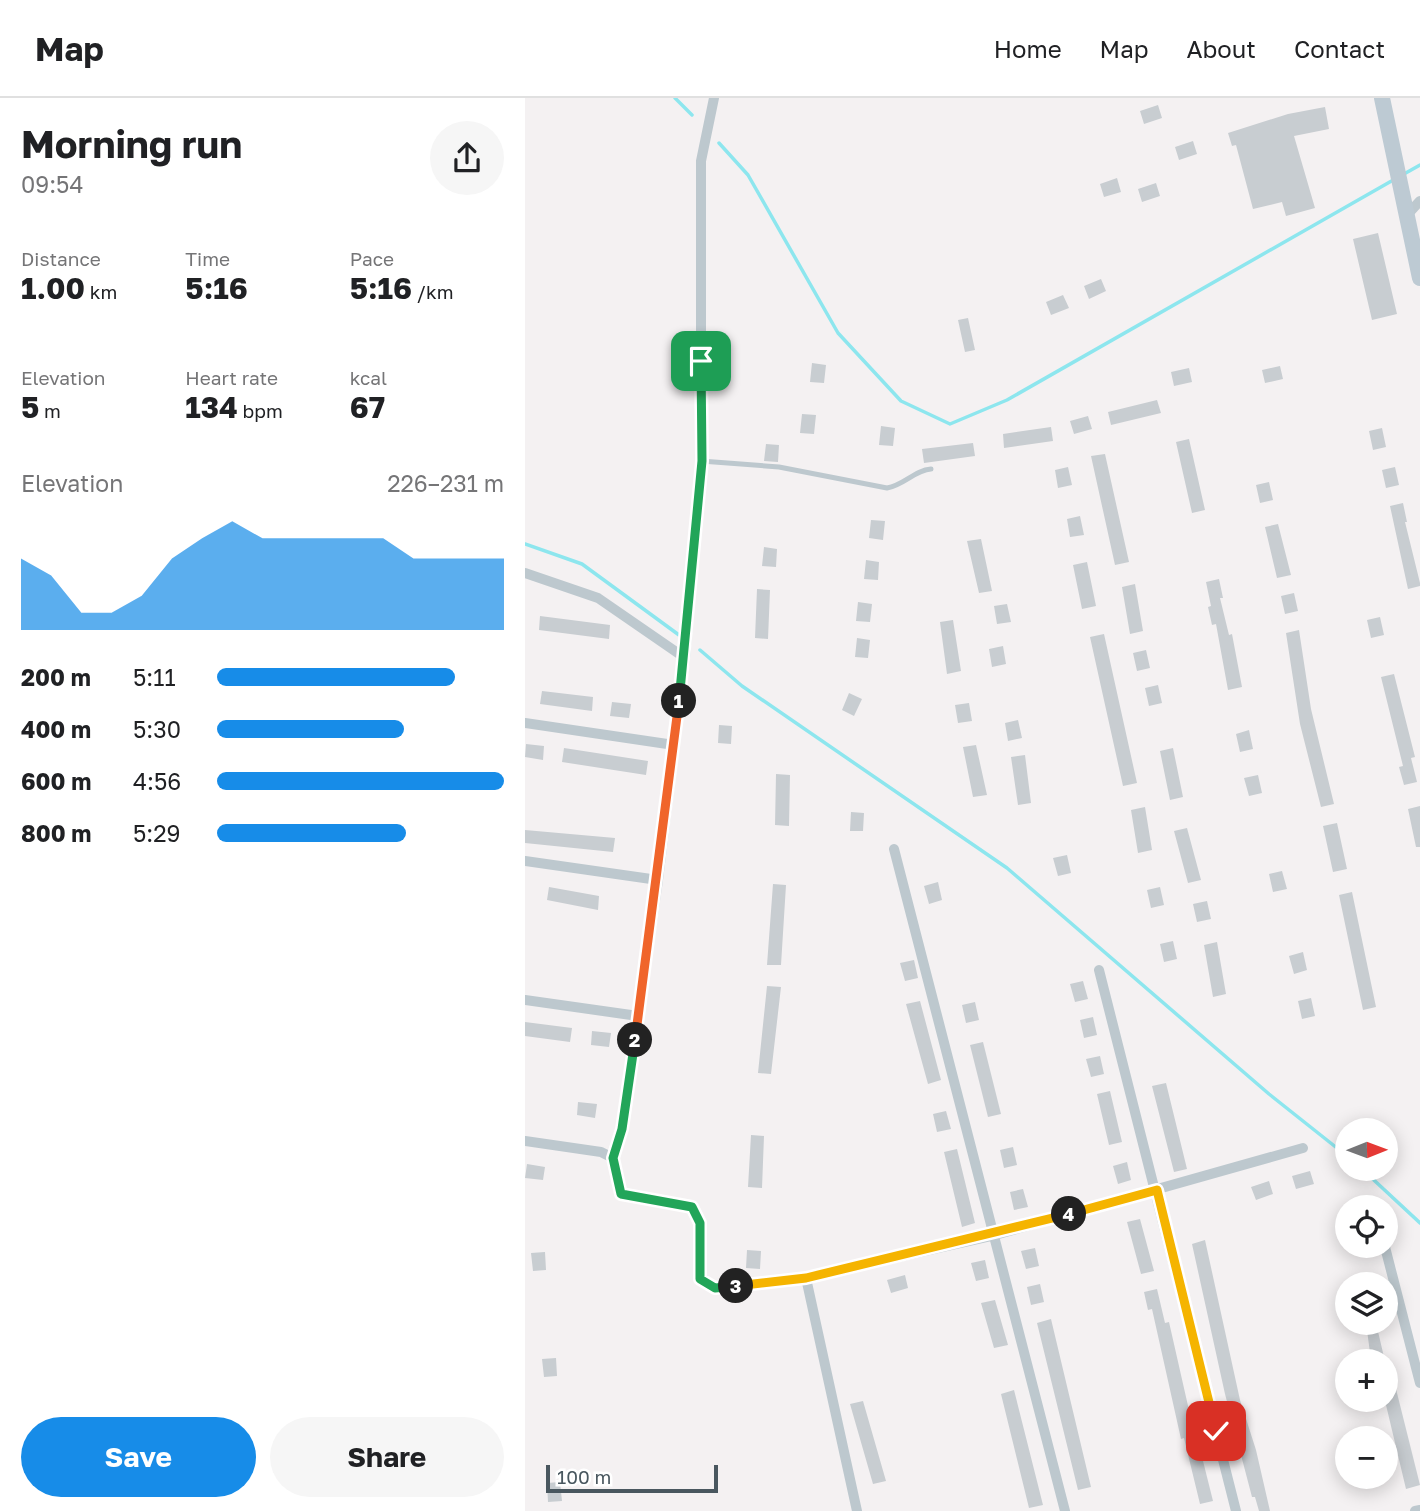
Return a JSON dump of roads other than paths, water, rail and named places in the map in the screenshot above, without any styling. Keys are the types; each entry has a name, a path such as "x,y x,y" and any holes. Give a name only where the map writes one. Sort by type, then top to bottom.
{"main road":[{"path":"1382,98 1420,278"}],"street":[{"path":"714,98 701,161 702,461 685,658 658,880 622,1129 613,1158 621,1194 692,1207 700,1223 700,1279 715,1288 806,1278 995,1235 1303,1148"},
{"path":"1407,215 1420,201"},
{"path":"525,573 598,598 685,658"},
{"path":"525,723 674,745"},
{"path":"894,849 1065,1511"},
{"path":"525,861 658,880"},
{"path":"1099,970 1157,1190 1236,1511"},
{"path":"525,1000 638,1016"},
{"path":"525,1141 601,1152 613,1158"},
{"path":"1387,1258 1420,1383"},
{"path":"806,1278 857,1511"},
{"path":"1415,1511 1420,1510"}],"lane":[{"path":"702,461 779,467 887,488 901,486 923,470 932,469"}],"waterway":[{"path":"675,98 692,115"},
{"path":"719,143 748,175 838,333 901,401 950,424 1007,400 1395,179"},
{"path":"1404,174 1420,165"},
{"path":"525,544 582,564 679,635"},
{"path":"700,650 742,686 1007,868 1269,1094 1335,1146"},
{"path":"1375,1181 1420,1223"}]}
